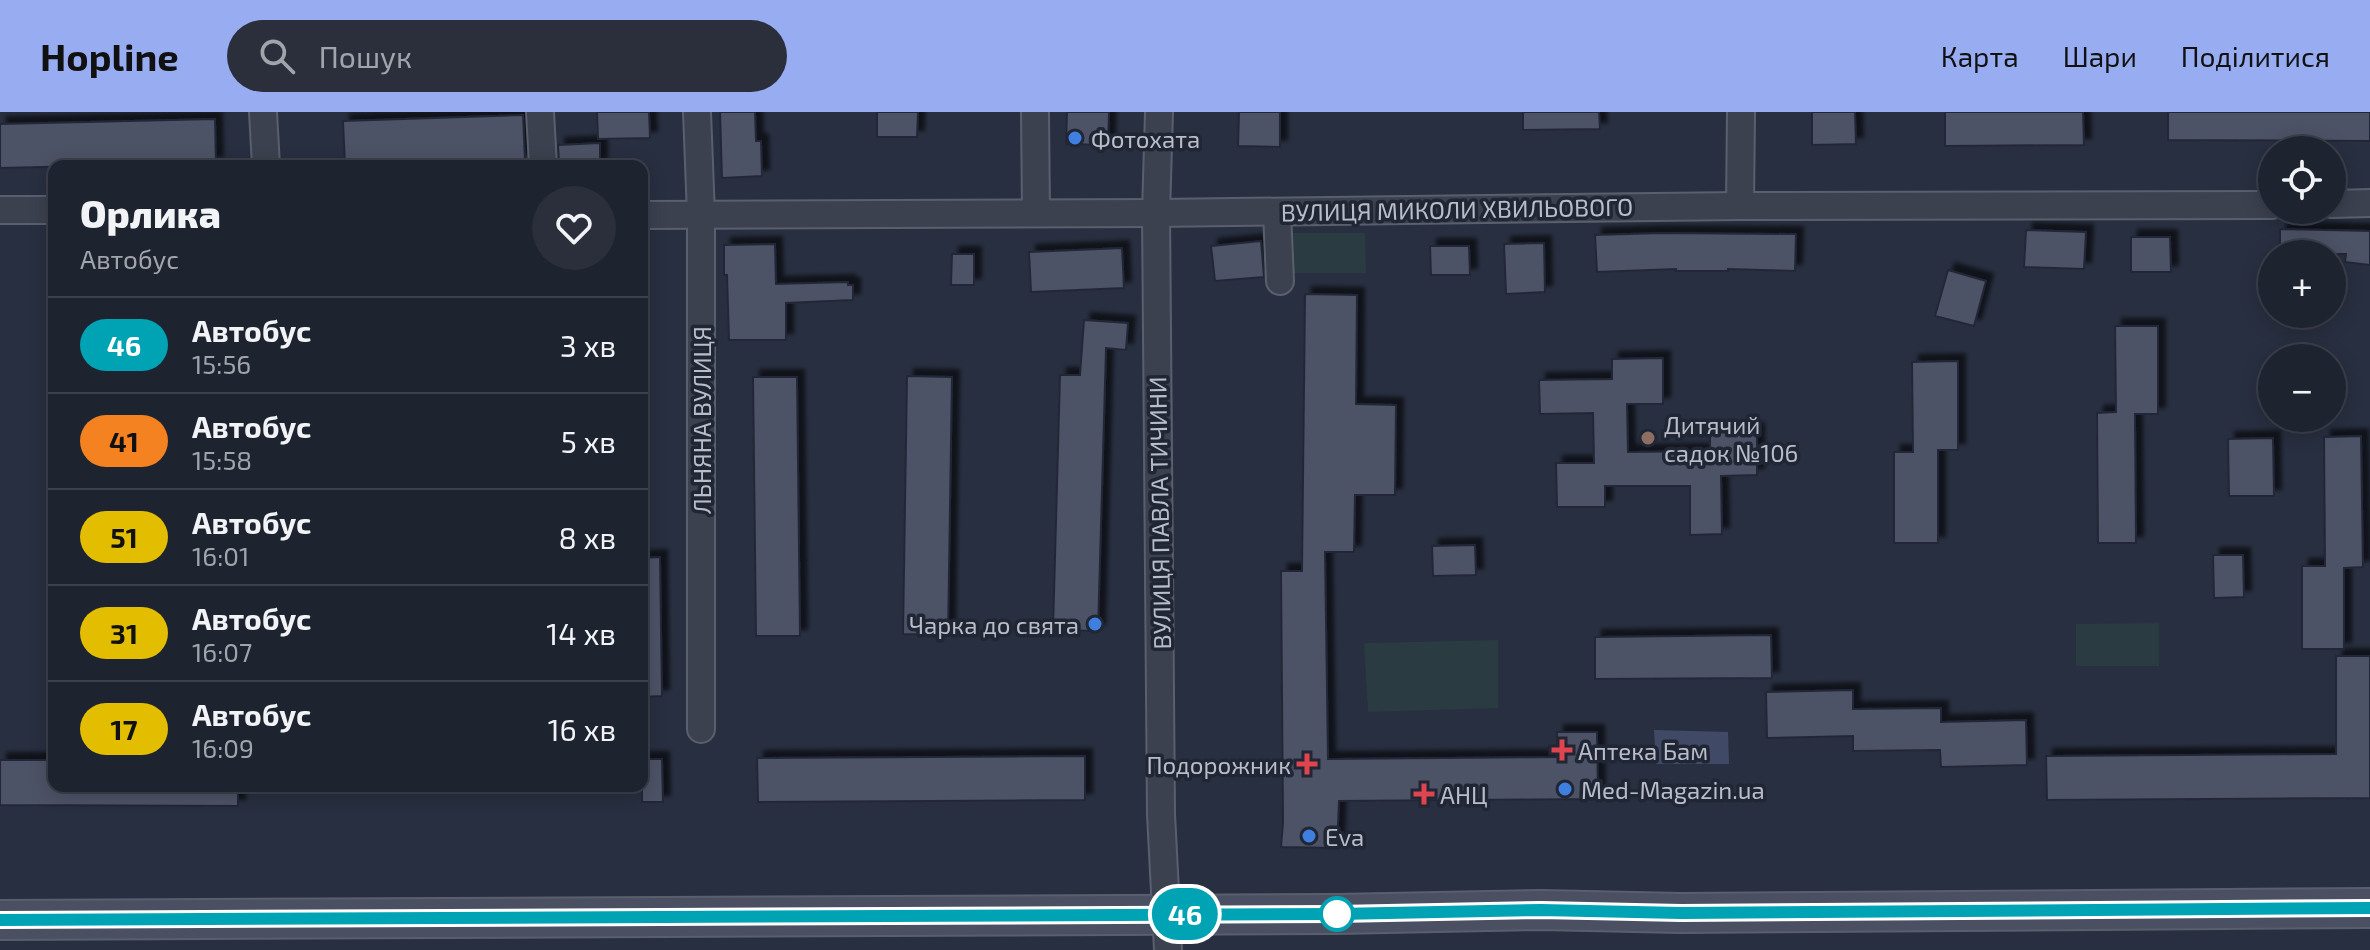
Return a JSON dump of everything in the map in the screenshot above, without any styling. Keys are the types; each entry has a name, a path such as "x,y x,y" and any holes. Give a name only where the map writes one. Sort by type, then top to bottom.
{"main road":[{"path":"0,920 1167,932 1541,910 1697,913 2370,908"}],"street":[{"path":"263,112 266,160"},
{"path":"540,112 543,160"},
{"name":"ЛЬНЯНА ВУЛИЦЯ","path":"697,112 701,215 701,729"},
{"path":"1035,112 1036,213"},
{"name":"ВУЛИЦЯ ПАВЛА ТИЧИНИ","path":"1159,112 1156,213 1161,814 1167,932"},
{"path":"1740,206 1741,112"},
{"path":"2346,204 2370,203"},
{"name":"ВУЛИЦЯ МИКОЛИ ХВИЛЬОВОГО","path":"648,215 2258,205"},
{"path":"0,210 48,210"},
{"path":"1277,212 1280,281"}],"shaded area":[{"path":"1290,233 1365,233 1366,273 1290,273"},
{"path":"2159,623 2159,666 2076,666 2076,624"},
{"path":"1498,640 1498,708 1368,712 1364,643"}],"water":[{"path":"1654,730 1728,732 1729,764 1656,764"}],"building":[{"path":"597,112 649,112 650,138 598,139"},
{"path":"720,112 755,112 756,141 761,141 762,176 722,178"},
{"path":"877,112 918,112 917,137 877,137"},
{"path":"1067,112 1109,112 1108,145 1066,144"},
{"path":"1239,112 1280,112 1280,147 1238,146"},
{"path":"1523,112 1599,112 1600,129 1523,130"},
{"path":"1812,112 1855,112 1856,144 1812,145"},
{"path":"1945,112 2083,112 2084,145 1945,146"},
{"path":"2168,112 2370,112 2370,141 2346,141 2346,136 2258,136 2258,140 2168,140"},
{"path":"523,115 525,160 345,160 343,121"},
{"path":"215,119 216,160 48,160 48,167 0,168 0,124"},
{"path":"600,143 600,160 559,160 558,145"},
{"path":"2280,229 2370,231 2370,265 2346,262 2346,240 2280,240"},
{"path":"2026,230 2086,232 2084,269 2024,267"},
{"path":"1796,234 1795,271 1676,269 1597,272 1595,235"},
{"path":"2131,237 2170,237 2171,272 2131,272"},
{"path":"1261,241 1264,277 1215,281 1211,246"},
{"path":"1544,243 1545,292 1506,294 1504,244"},
{"path":"775,244 776,284 848,282 848,285 853,285 853,300 786,303 786,340 729,340 724,245"},
{"path":"1430,246 1469,246 1470,275 1431,275"},
{"path":"1122,248 1124,288 1031,292 1029,252"},
{"path":"952,254 974,254 974,285 951,285"},
{"path":"1948,270 1986,281 1974,326 1935,316"},
{"path":"1305,294 1357,295 1356,404 1396,405 1395,495 1355,495 1354,552 1325,552 1328,759 1557,757 1557,732 1597,732 1598,799 1339,801 1337,848 1281,847 1281,571 1302,571"},
{"path":"1084,320 1128,323 1126,350 1106,348 1098,631 1053,630 1060,375 1080,375"},
{"path":"2115,326 2158,326 2158,414 2135,414 2136,543 2098,543 2097,413 2116,412"},
{"path":"1663,358 1663,404 1627,404 1628,452 1710,451 1710,431 1757,430 1757,475 1721,476 1722,534 1690,535 1690,486 1605,486 1605,507 1557,507 1556,463 1594,463 1593,413 1540,414 1539,380 1612,379 1612,359"},
{"path":"1958,361 1958,450 1938,450 1938,543 1894,543 1894,452 1913,452 1912,362"},
{"path":"907,376 952,377 948,635 903,634"},
{"path":"753,377 797,377 800,636 756,636"},
{"path":"2361,436 2363,567 2344,568 2344,649 2302,649 2302,566 2325,566 2324,437"},
{"path":"2273,438 2274,496 2229,496 2228,439"},
{"path":"1475,545 1476,575 1433,576 1432,546"},
{"path":"2213,555 2243,555 2244,597 2214,598"},
{"path":"660,557 662,696 648,697 648,558"},
{"path":"1771,635 1772,678 1595,679 1595,637"},
{"path":"2336,656 2370,656 2370,798 2047,800 2046,756 2336,754"},
{"path":"1853,690 1853,709 1941,708 1941,722 2026,720 2027,765 1941,767 1940,750 1853,751 1853,736 1767,738 1766,692"},
{"path":"1085,756 1085,800 758,802 757,758"},
{"path":"648,759 662,759 663,802 642,802 642,792 648,792"},
{"path":"0,760 48,760 48,792 238,792 238,806 0,805"}],"bus line":[{"name":"46","path":"0,920 2370,908"}],"place":[{"name":"Фотохата","path":"1075,138"},
{"name":"Дитячий садок №106","path":"1648,438"},
{"name":"Чарка до свята","path":"1095,624"},
{"name":"Аптека Бам","path":"1562,750"},
{"name":"Подорожник","path":"1307,764"},
{"name":"Med-Magazin.ua","path":"1565,789"},
{"name":"АНЦ","path":"1424,794"},
{"name":"Eva","path":"1309,836"}]}
